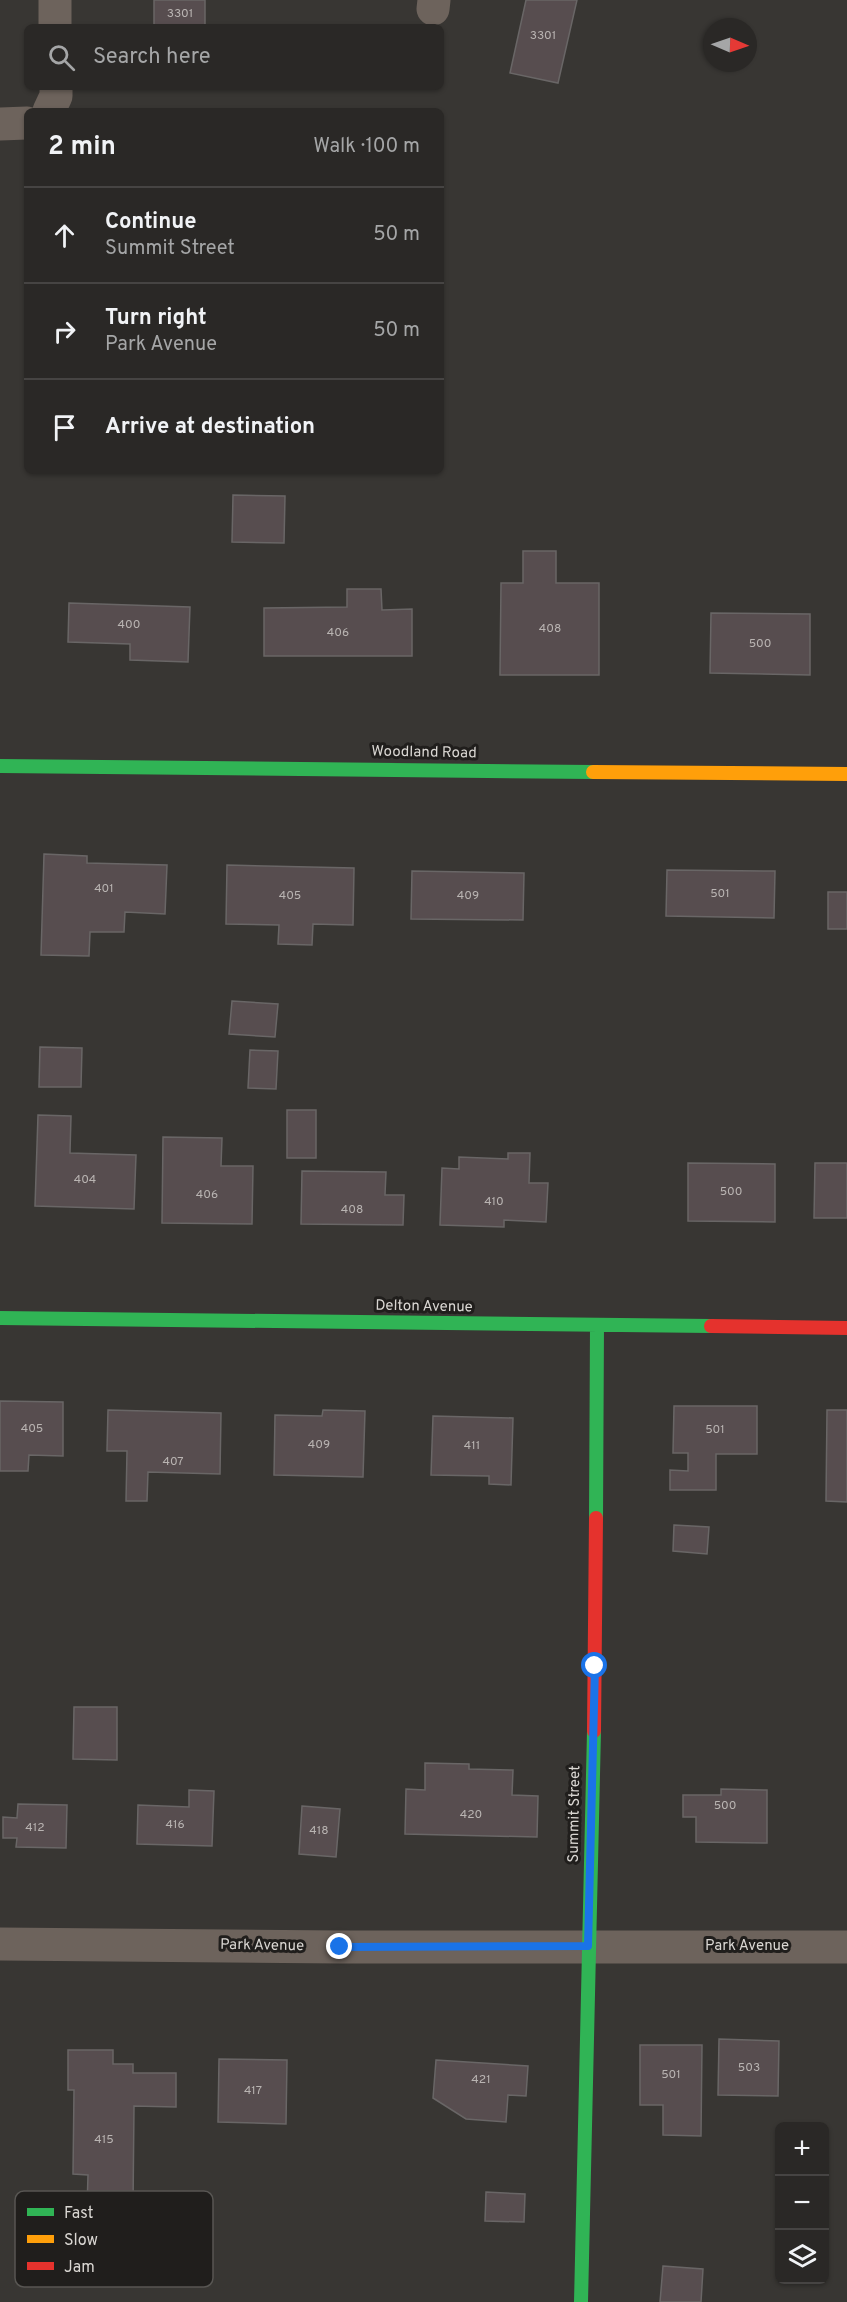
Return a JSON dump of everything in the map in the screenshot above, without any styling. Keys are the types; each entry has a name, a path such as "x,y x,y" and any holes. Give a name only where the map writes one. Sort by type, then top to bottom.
{"street":[{"path":"55,0 56,24"},
{"path":"50,108 56,90"},
{"path":"0,124 24,123"},
{"name":"Woodland Road","path":"0,766 847,774"},
{"name":"Delton Avenue","path":"0,1318 847,1328"},
{"name":"Summit Street","path":"581,2302 595,1666 597,1326"},
{"name":"Park Avenue","path":"0,1944 847,1947"}],"building":[{"path":"154,0 205,0 205,24 154,24"},
{"path":"526,0 577,0 558,83 510,73"},
{"path":"233,495 285,496 284,543 232,542"},
{"path":"523,551 556,551 556,583 599,583 599,675 500,675 501,583 523,583"},
{"path":"347,589 381,589 382,610 412,609 412,656 264,656 264,608 347,607"},
{"path":"69,603 190,607 188,662 130,660 130,644 68,642"},
{"path":"711,613 810,614 810,675 710,673"},
{"path":"44,854 87,856 87,863 167,865 165,914 125,912 124,932 90,932 89,956 41,955"},
{"path":"227,865 354,868 353,925 313,924 312,945 278,944 279,925 226,924"},
{"path":"667,870 775,871 774,918 666,916"},
{"path":"412,871 524,873 523,920 411,919"},
{"path":"828,892 847,892 847,929 828,929"},
{"path":"232,1001 278,1004 275,1037 229,1034"},
{"path":"40,1047 82,1048 81,1087 39,1087"},
{"path":"250,1050 278,1051 276,1089 248,1088"},
{"path":"287,1110 316,1110 316,1158 287,1158"},
{"path":"38,1115 71,1116 70,1153 136,1155 134,1209 35,1206"},
{"path":"163,1137 222,1138 221,1166 253,1166 252,1224 162,1223"},
{"path":"508,1153 530,1153 529,1183 548,1183 546,1222 504,1220 504,1227 440,1225 442,1168 459,1169 459,1157 508,1159"},
{"path":"688,1163 775,1164 775,1222 688,1221"},
{"path":"815,1163 847,1163 847,1218 814,1218"},
{"path":"302,1171 386,1172 385,1195 404,1195 403,1225 301,1224"},
{"path":"0,1401 63,1402 63,1456 29,1455 28,1471 0,1471"},
{"path":"674,1406 757,1406 757,1454 716,1454 716,1490 670,1490 670,1470 688,1471 688,1453 673,1453"},
{"path":"108,1410 221,1413 220,1474 148,1472 147,1501 126,1501 127,1451 107,1451"},
{"path":"323,1410 365,1411 363,1477 274,1475 275,1415 322,1416"},
{"path":"827,1410 847,1410 847,1502 826,1501"},
{"path":"433,1416 513,1418 511,1485 489,1484 489,1476 431,1475"},
{"path":"674,1525 709,1527 707,1554 673,1551"},
{"path":"74,1707 117,1707 117,1760 73,1759"},
{"path":"425,1763 469,1764 469,1769 513,1770 512,1795 538,1796 537,1837 405,1834 406,1789 425,1790"},
{"path":"721,1789 767,1790 767,1843 696,1842 696,1817 683,1817 683,1795 721,1795"},
{"path":"189,1790 214,1791 212,1846 137,1844 138,1805 189,1807"},
{"path":"18,1804 67,1805 66,1848 16,1847 17,1838 3,1838 3,1817 17,1818"},
{"path":"302,1806 340,1809 336,1857 299,1854"},
{"path":"719,2039 779,2041 778,2096 718,2095"},
{"path":"640,2045 702,2045 701,2136 663,2135 663,2105 640,2105"},
{"path":"68,2050 113,2050 113,2064 133,2064 133,2073 176,2073 176,2107 134,2106 133,2191 88,2191 88,2175 73,2174 74,2090 68,2090"},
{"path":"219,2059 287,2060 286,2124 218,2122"},
{"path":"436,2060 528,2066 526,2096 508,2095 506,2122 466,2119 433,2098"},
{"path":"486,2192 525,2194 524,2222 485,2221"},
{"path":"663,2266 703,2269 701,2302 660,2302"}],"traffic: fast":[{"path":"0,766 593,772"},
{"path":"0,1318 711,1326"},
{"path":"596,1518 597,1326"},
{"path":"581,2302 594,1731"}],"traffic: slow":[{"path":"593,772 847,774"}],"traffic: jam":[{"path":"711,1326 847,1328"},
{"path":"594,1731 596,1518"}],"route":[{"path":"340,1947 588,1946 595,1666"}]}
